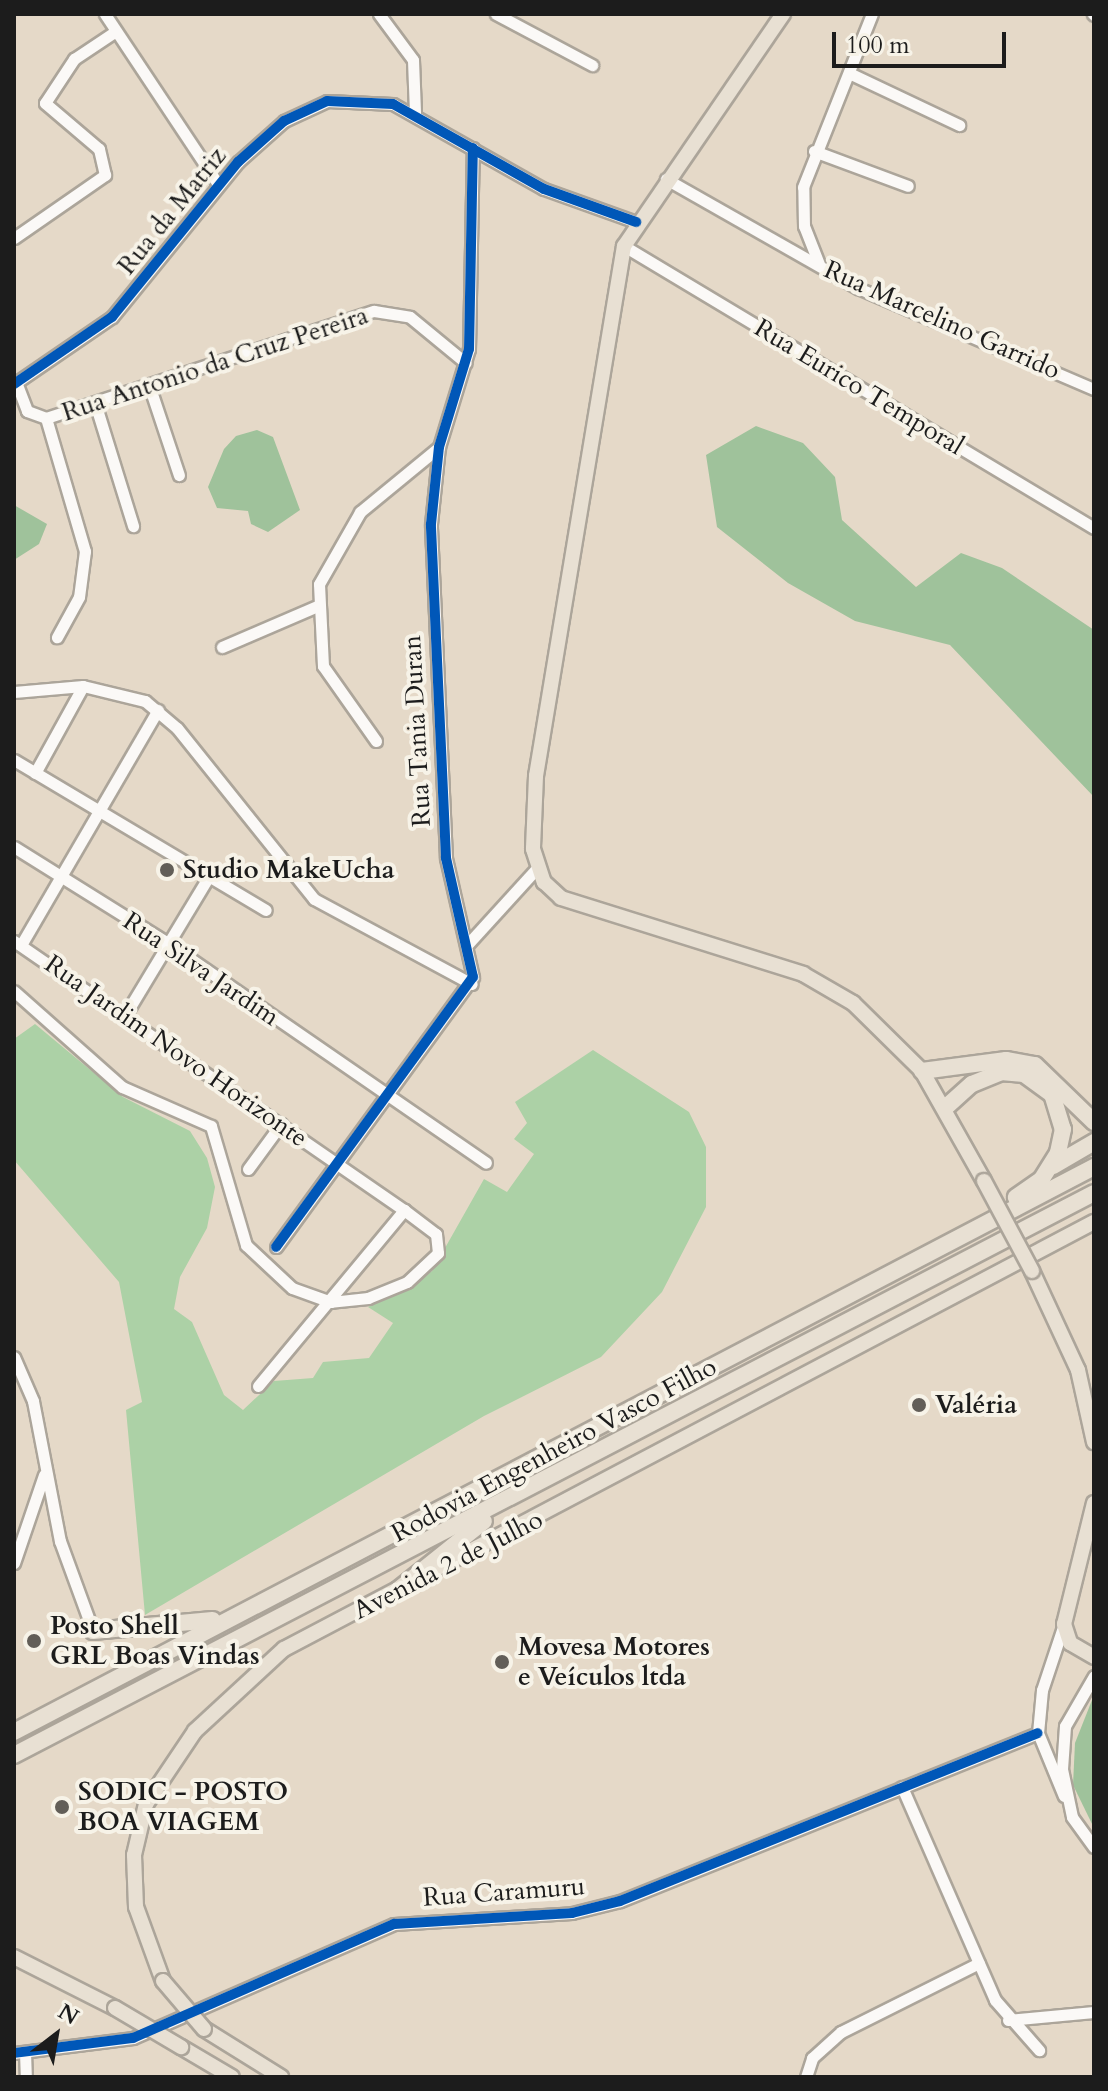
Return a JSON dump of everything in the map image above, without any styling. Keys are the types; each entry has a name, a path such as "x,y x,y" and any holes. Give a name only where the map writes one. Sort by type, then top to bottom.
{"highway":[{"path":"922,1071 1006,1060 1035,1065 1094,1122"},
{"path":"945,1108 990,1075 1035,1079 1061,1115 1053,1166"},
{"path":"946,1245 959,1227 1028,1191 1053,1166 1094,1142"},
{"name":"Rodovia Engenheiro Vasco Filho","path":"14,1732 1094,1167"},
{"name":"Rodovia Engenheiro Vasco Filho","path":"14,1755 1094,1193"},
{"path":"398,1590 524,1490"},
{"path":"93,1631 168,1630 255,1605"}],"main road":[{"path":"783,14 636,222 624,246 536,776 537,868 551,892 572,903 828,986 877,1022 922,1071 1032,1271 1078,1370 1094,1442"},
{"name":"Avenida 2 de Julho","path":"281,2077 204,2029 163,1981 142,1933 134,1881 139,1826 157,1783 195,1731 284,1649 1094,1222"},
{"path":"1074,1233 1094,1232"},
{"path":"1094,1503 1064,1624 1070,1643 1094,1657"},
{"path":"14,1957 115,2008 232,2077"}],"street":[{"path":"105,14 218,184"},
{"path":"379,14 413,60 415,113"},
{"path":"496,14 592,65"},
{"path":"819,265 801,207 814,151 872,14"},
{"path":"14,238 105,175 99,149 45,103 74,59 116,31"},
{"path":"849,73 959,125"},
{"name":"Rua da Matriz","path":"15,383 112,317 218,184 284,121 327,101 370,98 415,113 570,201 636,222"},
{"name":"Rua Tania Duran","path":"472,984 467,945 451,889 440,792 431,553 439,447 466,363 473,148"},
{"path":"814,151 908,186"},
{"name":"Rua Marcelino Garrido","path":"666,179 819,265 1094,389"},
{"name":"Rua Eurico Temporal","path":"624,246 1094,528"},
{"name":"Rua Antonio da Cruz Pereira","path":"15,383 27,411 46,418 374,311 410,317 466,363"},
{"path":"149,385 179,475"},
{"path":"95,403 133,526"},
{"path":"46,418 85,551 79,597 57,637"},
{"path":"376,741 323,666 317,606 322,571 360,512 439,447"},
{"path":"222,647 317,606"},
{"path":"14,692 83,686 158,710 314,899 472,984 385,1095 276,1247"},
{"path":"35,773 83,686"},
{"path":"18,943 61,878 158,710"},
{"path":"14,760 266,910"},
{"name":"Rua Silva Jardim","path":"14,847 169,944 486,1163"},
{"path":"467,945 537,868"},
{"path":"127,1012 209,876"},
{"name":"Rua Jardim Novo Horizonte","path":"18,943 127,1012 436,1234 438,1253 387,1292 331,1302"},
{"path":"14,991 122,1087 211,1126 231,1208 260,1264 292,1288 331,1302"},
{"path":"248,1169 281,1124"},
{"path":"258,1386 307,1320 331,1302 404,1210"},
{"path":"14,1357 39,1421 44,1474 93,1631"},
{"path":"14,1563 44,1474"},
{"path":"1064,1624 1042,1690 1038,1733 1066,1800 1094,1847"},
{"path":"1066,1800 1065,1726 1094,1676"},
{"name":"Rua Caramuru","path":"19,2052 133,2038 394,1924 608,1905 1038,1733"},
{"path":"902,1787 979,1963 1008,2020 1039,2050"},
{"path":"806,2077 812,2058 841,2032 979,1963"},
{"path":"1008,2020 1094,2012"},
{"path":"19,2052 26,2077"}],"green space":[{"path":"756,426 803,443 835,477 842,520 916,587 961,553 1002,568 1094,630 1094,797 950,645 855,621 788,583 717,527 706,455"},
{"path":"257,430 273,437 300,510 268,532 251,524 248,511 217,508 208,487 224,449 236,436"},
{"path":"14,505 47,524 39,544 14,560"},
{"path":"35,1024 123,1097 190,1131 207,1158 215,1187 207,1228 180,1277 174,1309 192,1322 224,1395 243,1410 274,1381 313,1378 323,1362 369,1358 393,1323 368,1307 432,1271 484,1179 507,1192 534,1154 514,1139 527,1123 515,1102 593,1050 689,1112 706,1147 706,1207 662,1292 601,1357 484,1416 145,1615 126,1410 142,1402 119,1282 14,1160 14,1039"},
{"path":"1094,1695 1094,1828 1073,1785 1075,1743"}],"cycle path":[{"path":"14,384 112,317 238,162 284,121 327,101 393,104 544,189 636,222"},
{"path":"276,1247 473,977 446,858 431,524 439,447 469,349 473,148"},
{"path":"14,2053 133,2038 394,1924 572,1913 620,1901 1038,1733"}],"place":[{"name":"Studio MakeUcha","path":"167,870"},
{"name":"Valéria","path":"919,1405"},
{"name":"Posto Shell GRL Boas Vindas","path":"34,1641"},
{"name":"Movesa Motores e Veículos ltda","path":"502,1662"},
{"name":"SODIC - POSTO BOA VIAGEM","path":"62,1807"}]}
